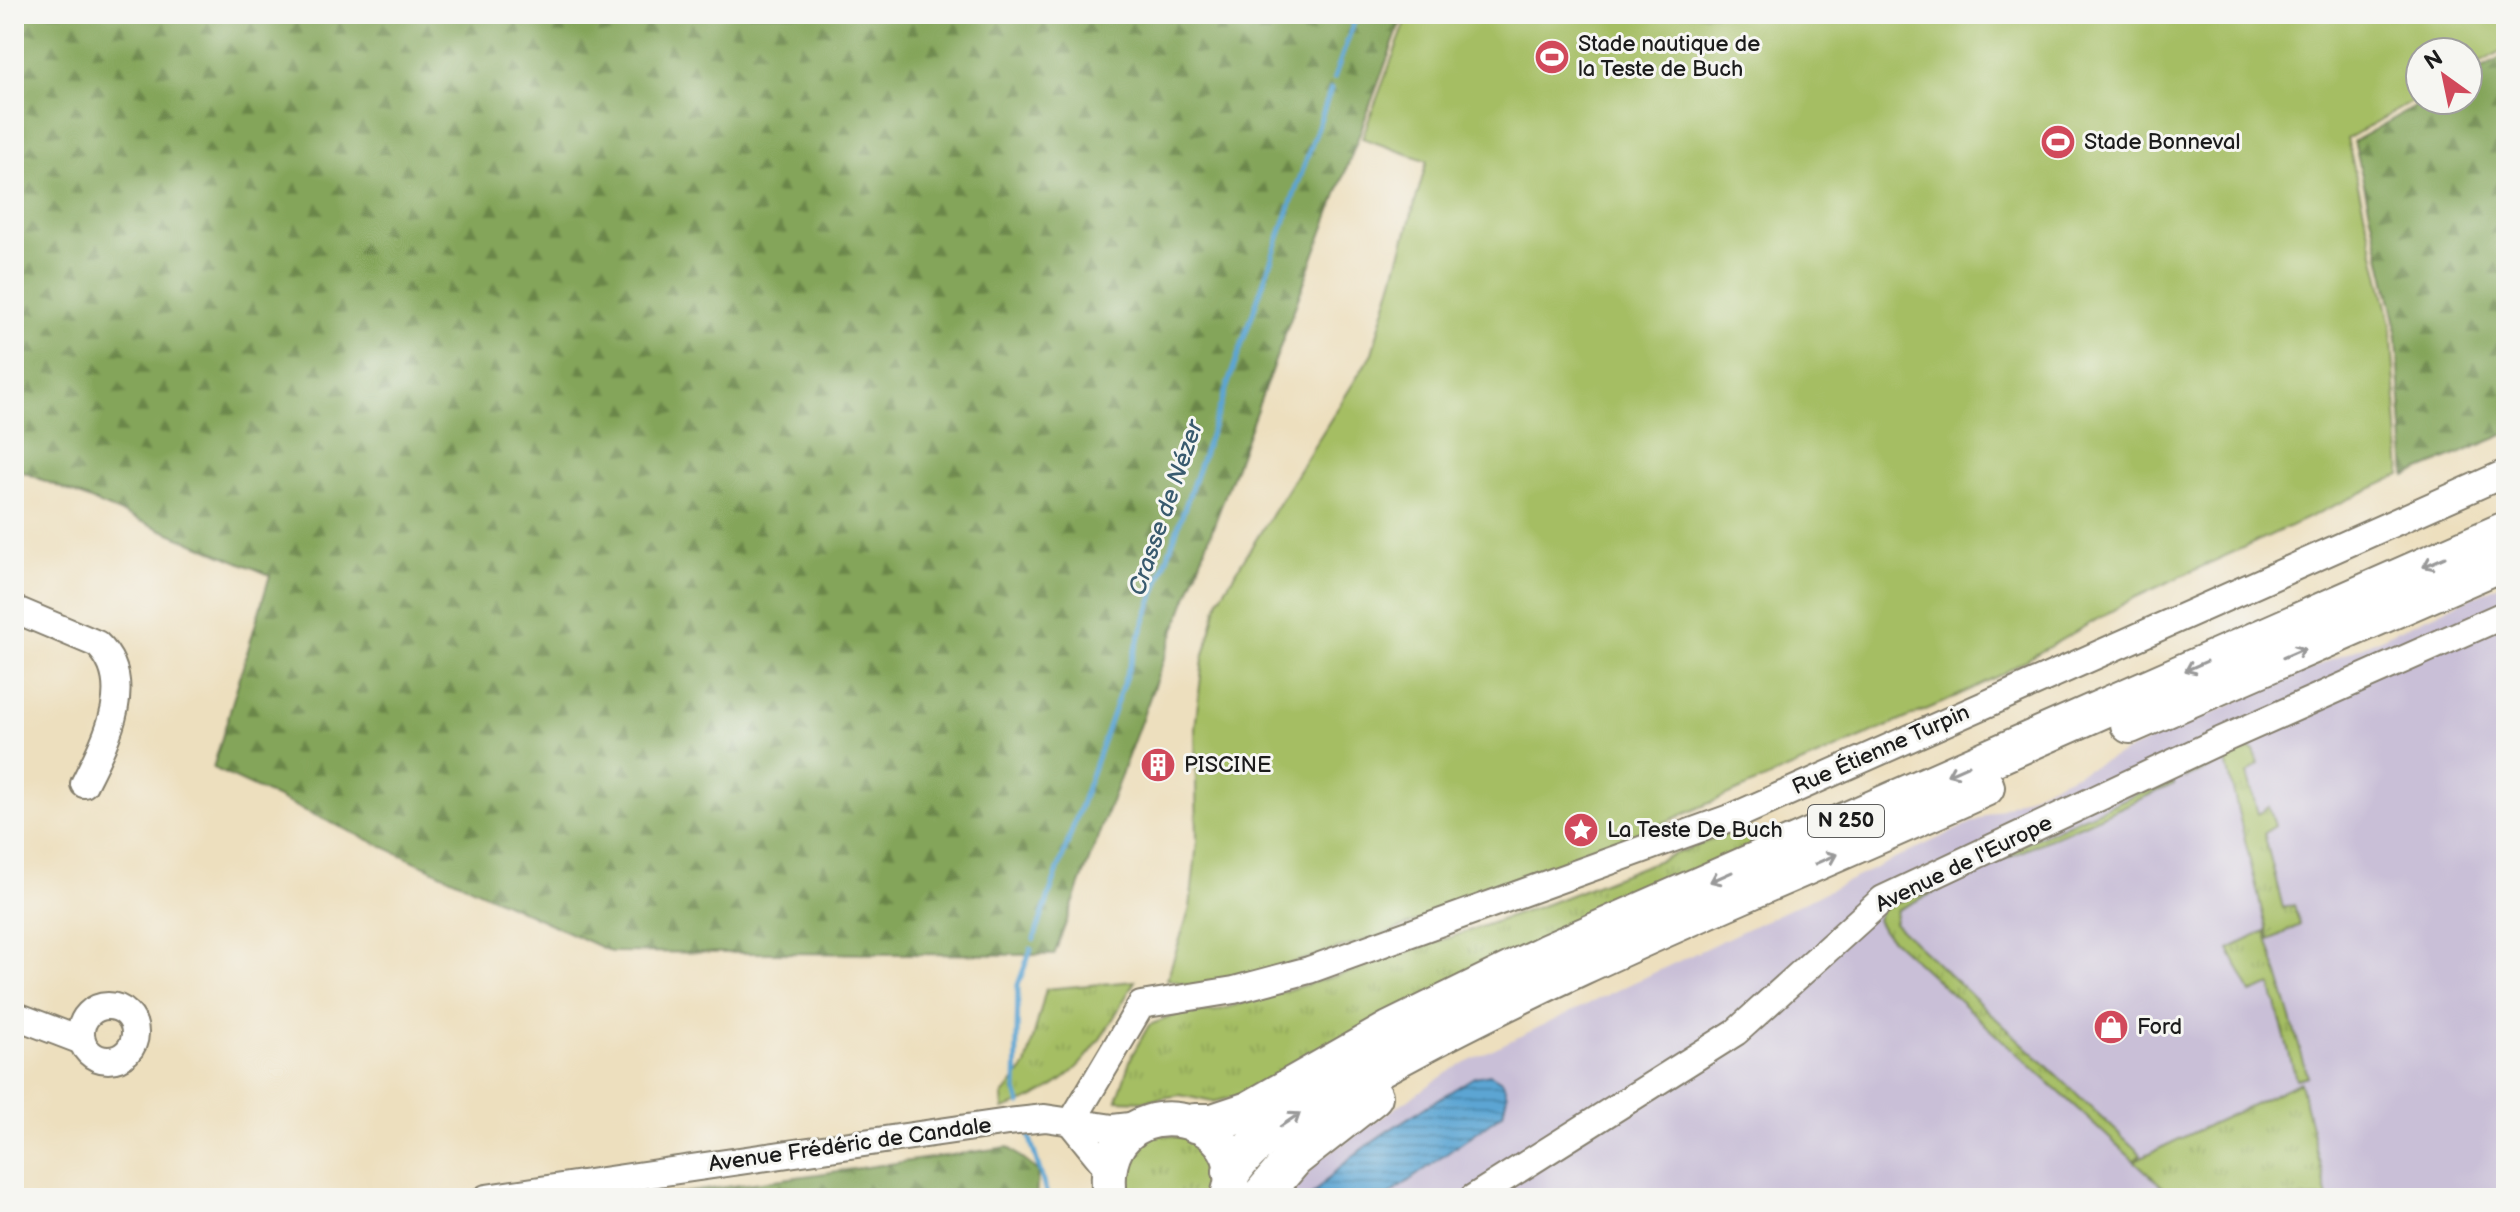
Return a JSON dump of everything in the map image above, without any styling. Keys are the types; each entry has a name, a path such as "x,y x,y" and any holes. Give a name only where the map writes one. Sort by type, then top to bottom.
{"highway":[{"name":"N 250","path":"1195,1123 1213,1123 1241,1115 1391,1030 1546,954 2506,531"},
{"name":"N 250","path":"1230,1184 1263,1138 1403,1054 1556,979 2034,765 2506,560"},
{"name":"N 250","path":"1260,1198 1294,1158 1324,1132 1418,1068 1483,1030 1776,882"}],"main road":[{"name":"N 250","path":"1139,1125 1162,1118 1195,1123 1213,1134 1226,1151 1230,1184"},
{"path":"1106,1187 1119,1144 1139,1125"}],"street":[{"name":"Rue Étienne Turpin","path":"1071,1123 1141,1005 1234,990 1309,970 1735,816 2506,473"},
{"path":"14,609 85,637 97,644 113,662 119,684 117,695 84,784"},
{"name":"Avenue de l'Europe","path":"1473,1198 1736,1032 1883,899 2229,737 2506,614"},
{"path":"14,1015 82,1041"},
{"name":"Avenue Frédéric de Candale","path":"486,1198 979,1125 1045,1118 1113,1128 1139,1125"},
{"path":"1071,1123 1106,1187"}],"shaded area":[{"path":"2506,582 2506,1198 1288,1198 1320,1159 1459,1065 2049,786"}],"green space":[{"path":"14,14 1404,14 1054,955 611,952 213,768 270,575 14,468"},
{"path":"1409,14 2506,14 2506,48 2484,61 2484,36 2404,36 2404,106 2347,139 2391,324 2401,475 2136,597 2000,675 1944,702 1617,843 1380,936 1205,990 1167,979 1190,908 1197,842 1195,728 1203,659 1219,599 1372,353 1427,161 1362,138"},
{"path":"2506,55 2506,434 2406,476 2396,325 2354,141 2404,113 2404,116 2484,116 2484,67"},
{"path":"2242,746 2254,751 2259,764 2247,774 2258,814 2269,807 2275,826 2264,833 2283,908 2294,905 2300,925 2269,940 2226,761 2186,778 2188,771"},
{"path":"2168,780 2174,784 1998,862 1996,856"},
{"path":"1749,825 1760,847 1260,1091 1212,1102 1180,1095 1143,1101 1117,1100 1132,1055 1149,1025 1178,1014 1216,1011 1349,972 1547,904"},
{"path":"1979,865 1981,870 1897,910 1894,923 2141,1154 2135,1160 2300,1082 2328,1198 2175,1198 1883,931 1877,920 1881,910"},
{"path":"2265,931 2308,1076 2296,1079 2271,985 2251,993 2229,949"},
{"path":"1135,981 1097,1044 1068,1076 1029,1100 1003,1109 1002,1096 1026,1066 1046,989"},
{"path":"1149,1134 1196,1138 1215,1164 1214,1198 1122,1198 1119,1170"},
{"path":"1008,1147 1038,1171 1036,1198 648,1198"}],"water":[{"path":"1490,1074 1503,1082 1507,1095 1503,1113 1385,1198 1310,1198 1366,1146 1474,1077"}],"waterway":[{"name":"Crasse de Nézer","path":"1334,78 1357,14"},
{"name":"Crasse de Nézer","path":"1034,939 1331,89"},
{"name":"Crasse de Nézer","path":"1020,1104 1016,1091 1018,985 1031,949"},
{"name":"Crasse de Nézer","path":"1029,1135 1048,1198"}],"place":[{"name":"Stade nautique de la Teste de Buch","path":"1552,57"},
{"name":"Stade Bonneval","path":"2058,142"},
{"name":"PISCINE","path":"1158,765"},
{"name":"La Teste De Buch","path":"1581,830"},
{"name":"Ford","path":"2111,1027"}]}
